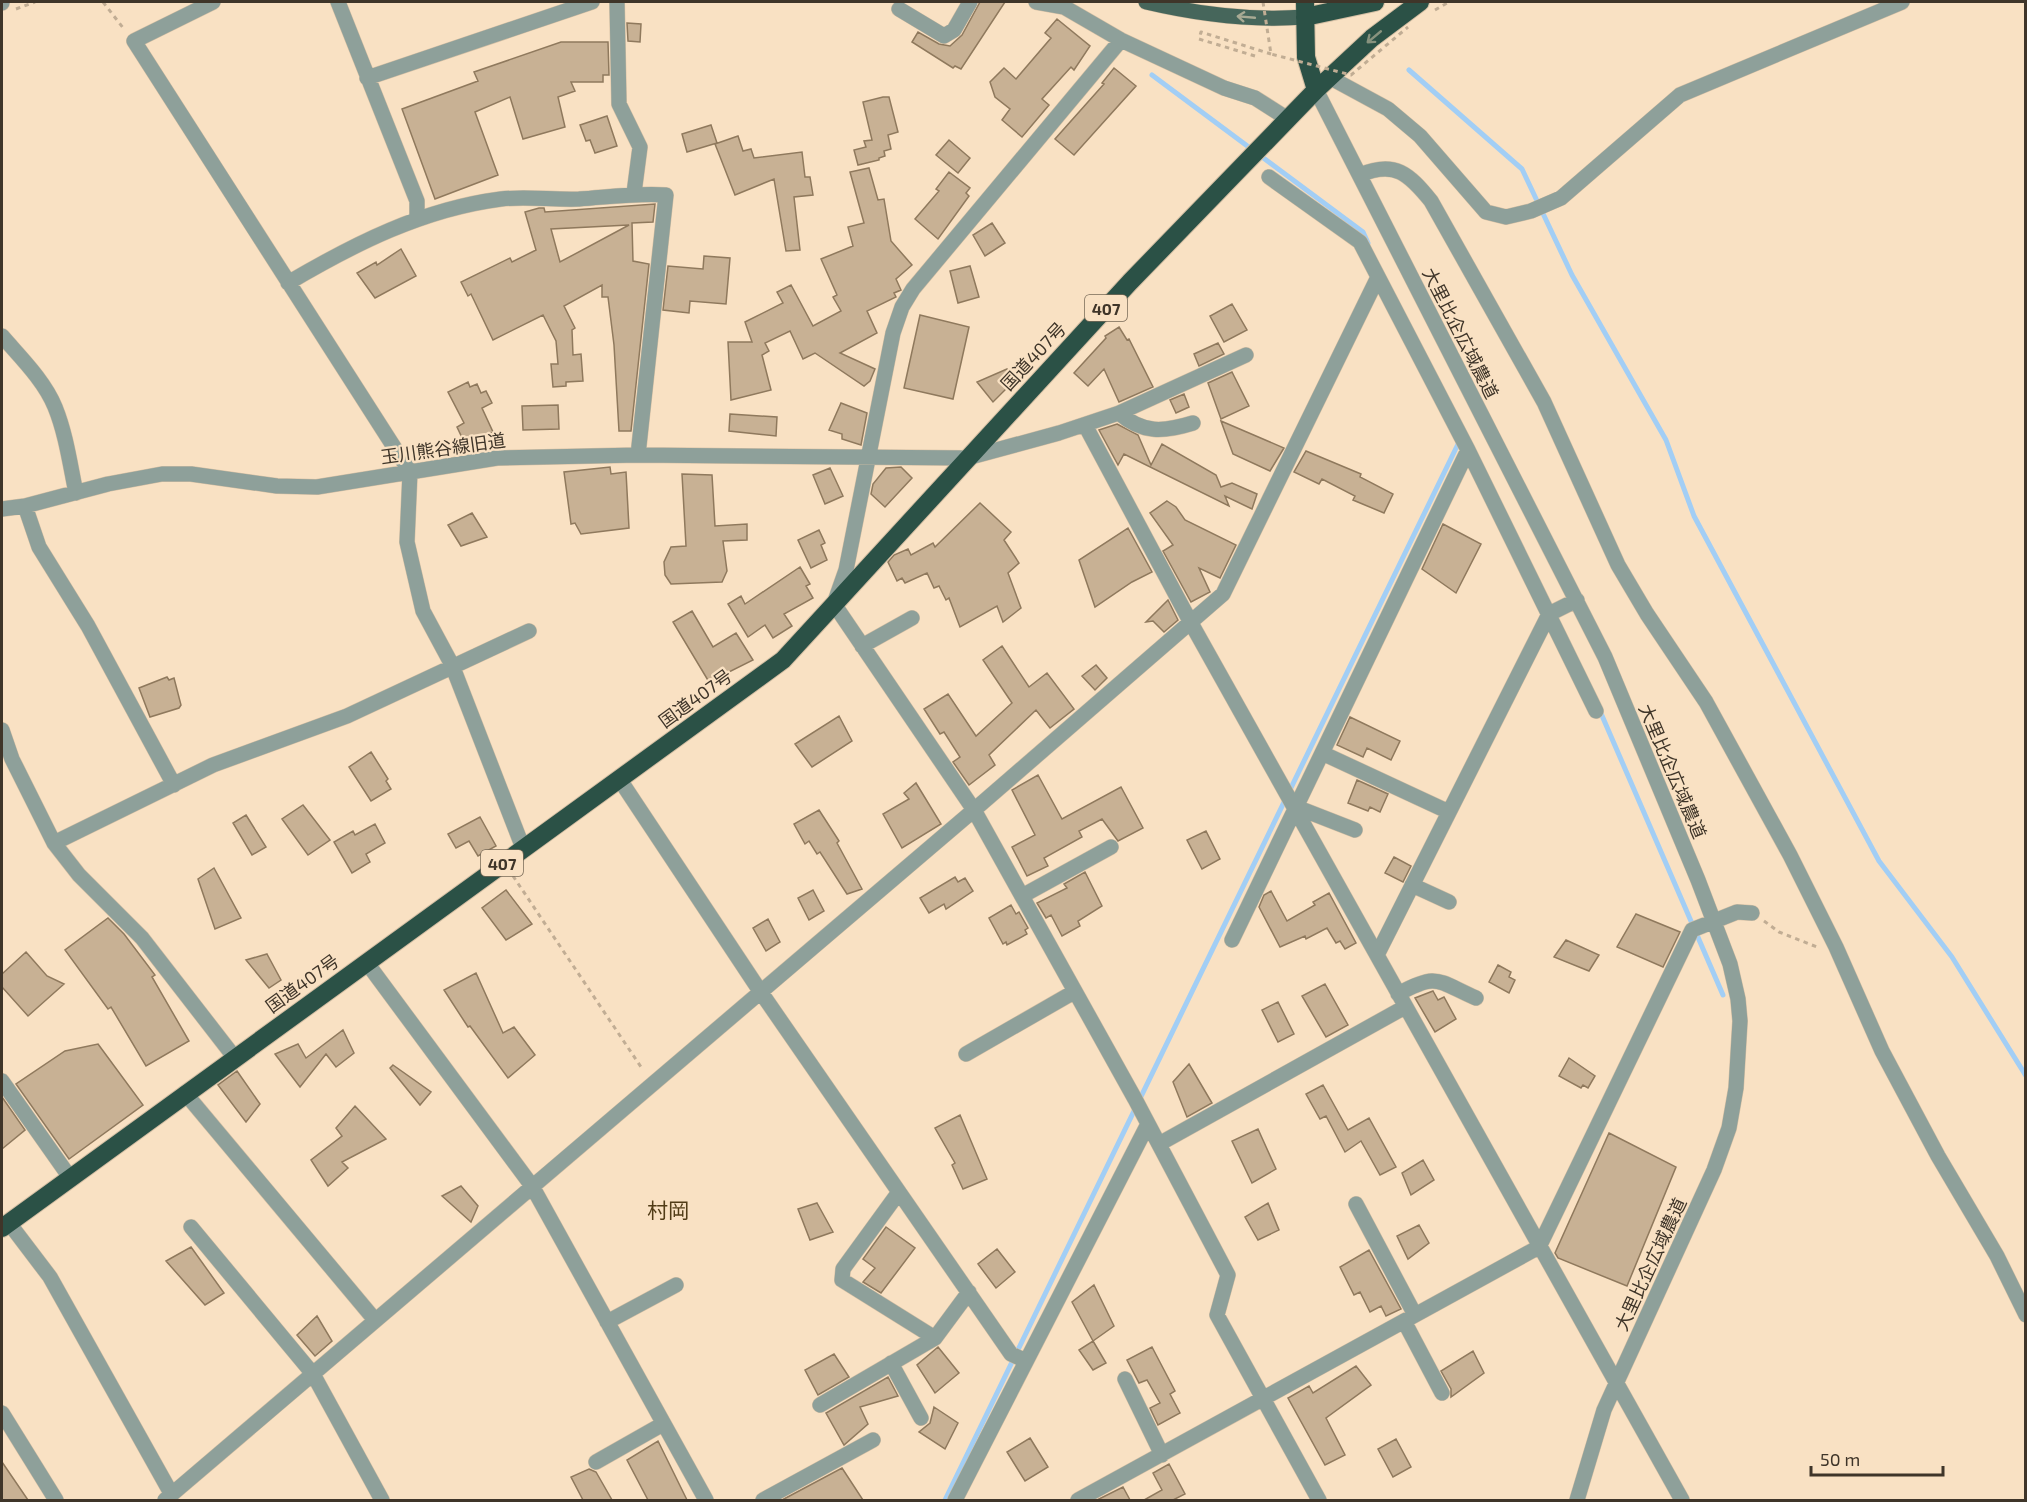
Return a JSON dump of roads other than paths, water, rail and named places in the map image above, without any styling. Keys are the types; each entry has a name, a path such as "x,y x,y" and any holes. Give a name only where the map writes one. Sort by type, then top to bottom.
{"highway":[{"path":"1322,84 1306,57 1305,9 1375,2"},
{"name":"国道407号","path":"5,1226 783,660 967,458 1288,119 1372,38 1420,2"}],"main road":[{"path":"1146,2 1172,8 1278,19 1305,9"}],"street":[{"path":"213,2 134,41 410,472 407,542 411,570 423,611 452,665 524,848"},
{"path":"338,2 417,201 417,218"},
{"path":"367,78 592,2"},
{"path":"617,2 619,104 640,147 634,193"},
{"path":"899,9 944,36 954,30 970,2"},
{"path":"1036,2 1064,7 1121,40 1224,88 1255,98 1288,119"},
{"path":"1322,84 1388,109 1420,136 1486,212 1506,217 1531,211 1561,198 1680,95 1902,2"},
{"path":"1121,40 913,289 902,307 893,333 846,570 834,604 974,810 1135,1099 1228,1275 1217,1315 1319,1500"},
{"name":"大里比企広域農道","path":"1322,84 1360,175 1514,483 1605,657 1730,964 1740,1021 1736,1088 1729,1128 1714,1170 1604,1410 1577,1500"},
{"path":"1360,175 1379,168 1401,172 1418,185 1431,201 1544,402 1618,565 1729,741 1836,947 1882,1051 1938,1156 1997,1256 2025,1315"},
{"path":"1269,177 1360,242 1468,450 1596,711"},
{"path":"288,283 350,247 417,218 501,199 578,199 634,193 666,195 650,323 638,455"},
{"path":"5,1226 51,1277 168,1498 974,810 1223,594 1378,277"},
{"path":"2,336 37,379 54,405 66,442 75,493"},
{"name":"玉川熊谷線旧道","path":"2,509 25,506 108,484 162,474 191,474 277,486 317,487 497,458 638,455 967,458 1085,425 1119,413 1246,355"},
{"path":"1119,413 1126,419 1160,431 1192,423"},
{"path":"1085,425 1191,623 1682,1500"},
{"path":"1232,940 1468,450"},
{"path":"25,506 39,547 88,626 174,784"},
{"path":"1377,955 1549,614 1576,600"},
{"path":"862,646 912,618"},
{"path":"54,843 213,765 347,716 529,631"},
{"path":"2,730 16,767 54,843 79,875 142,938 235,1058"},
{"path":"1322,753 1449,812"},
{"path":"2,774 16,767"},
{"path":"620,780 760,991 969,1292 1019,1358"},
{"path":"1296,807 1355,830"},
{"path":"1022,896 1111,847"},
{"path":"1412,885 1449,902"},
{"path":"1078,1500 1539,1247 1692,930 1737,912 1752,913"},
{"path":"367,963 532,1186 706,1500"},
{"path":"1159,1144 1401,1000 1423,980 1434,979 1476,998"},
{"path":"966,1054 1074,992"},
{"path":"2,1081 71,1179"},
{"path":"185,1094 375,1320"},
{"path":"955,1500 1019,1358 1148,1124"},
{"path":"899,1192 843,1269 843,1280 935,1338"},
{"path":"1356,1204 1410,1318 1442,1393"},
{"path":"191,1227 313,1374 382,1500"},
{"path":"607,1322 676,1285"},
{"path":"819,1405 935,1338 969,1292"},
{"path":"891,1363 921,1418"},
{"path":"1125,1379 1161,1455"},
{"path":"2,1413 56,1500"},
{"path":"596,1462 663,1424"},
{"path":"763,1500 873,1440"}],"waterway":[{"path":"1409,70 1522,169 1572,275 1666,440 1694,516 1879,861 1952,957 2026,1076"},
{"path":"1152,75 1363,232 1368,243"},
{"path":"945,1500 1460,440"},
{"path":"1600,711 1723,995"}],"district":[{"name":"村岡","path":"668,1209"}]}
